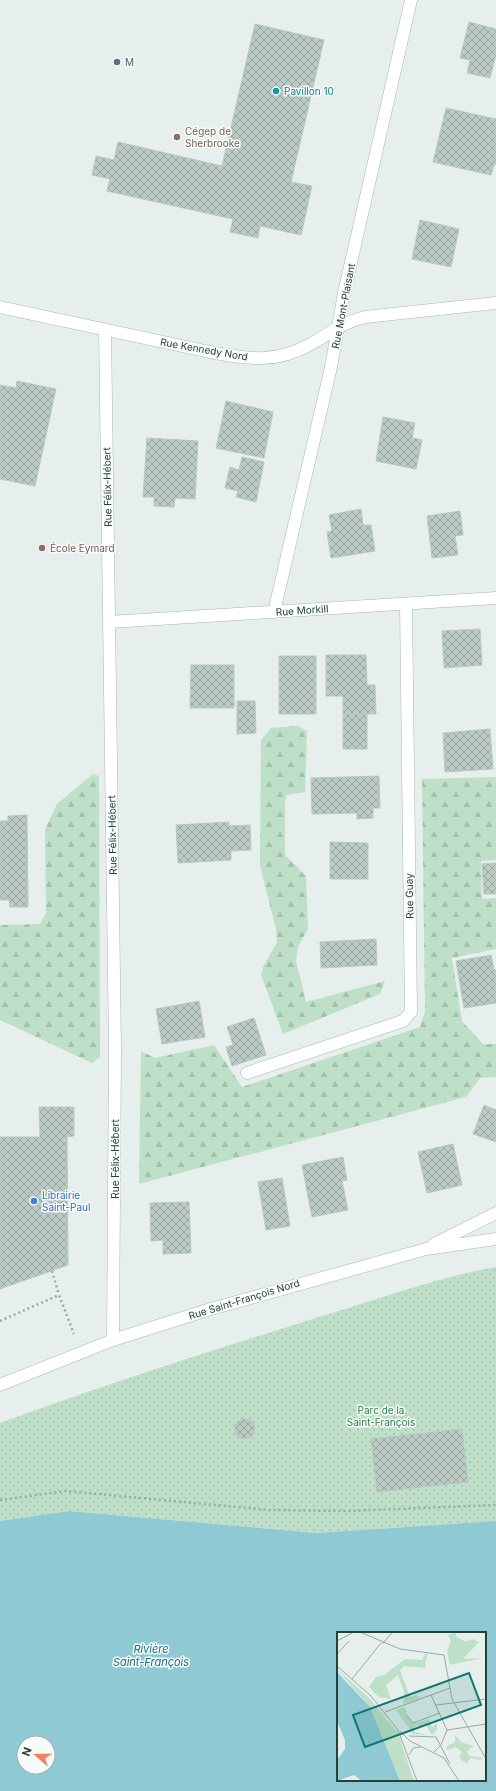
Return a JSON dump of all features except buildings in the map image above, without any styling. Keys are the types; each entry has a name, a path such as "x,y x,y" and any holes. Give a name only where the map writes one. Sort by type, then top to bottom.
{"street":[{"name":"Rue Mont-Plaisant","path":"274,612 331,367 344,293 411,0"},
{"name":"Rue Kennedy Nord","path":"0,307 210,352 244,358 267,359 287,355 310,345 338,326 351,320 365,317 496,302"},
{"name":"Rue Félix-Hébert","path":"105,330 115,1048 114,1340"},
{"name":"Rue Morkill","path":"109,622 496,598"},
{"name":"Rue Guay","path":"247,1073 403,1021 411,1012 406,604"},
{"path":"426,1249 496,1213"},
{"name":"Rue Saint-François Nord","path":"0,1385 114,1340 226,1304 426,1249 496,1239"}],"path":[{"path":"52,1271 59,1295 81,1353"},
{"path":"0,1321 59,1295"},
{"path":"0,1500 66,1491 269,1510 348,1511 496,1505"}],"green space":[{"path":"298,726 307,731 305,792 287,795 285,802 285,855 306,876 308,929 298,947 296,961 306,1002 385,981 380,994 283,1034 261,975 263,967 277,942 276,929 260,866 261,740 271,728"},
{"path":"93,774 99,776 100,1057 92,1063 0,1020 0,925 40,924 46,913 45,830 57,804"},
{"path":"496,777 496,860 481,861 482,899 496,898 496,949 452,958 462,1021 483,1044 496,1044 496,1077 480,1078 466,1097 139,1184 141,1051 155,1058 214,1045 242,1087 420,1027 425,1012 422,779"},
{"name":"Parc de la Saint-François","path":"496,1267 496,1521 317,1533 69,1511 0,1521 0,1423 157,1369 383,1297 450,1277"}],"water":[{"name":"Rivière Saint-François","path":"69,1511 317,1533 496,1521 496,1791 0,1791 0,1521"}],"place":[{"name":"M","path":"117,62"},
{"name":"Pavillon 10","path":"276,91"},
{"name":"Cégep de Sherbrooke","path":"177,137"},
{"name":"École Eymard","path":"42,548"},
{"name":"Librairie Saint-Paul","path":"34,1201"}]}
